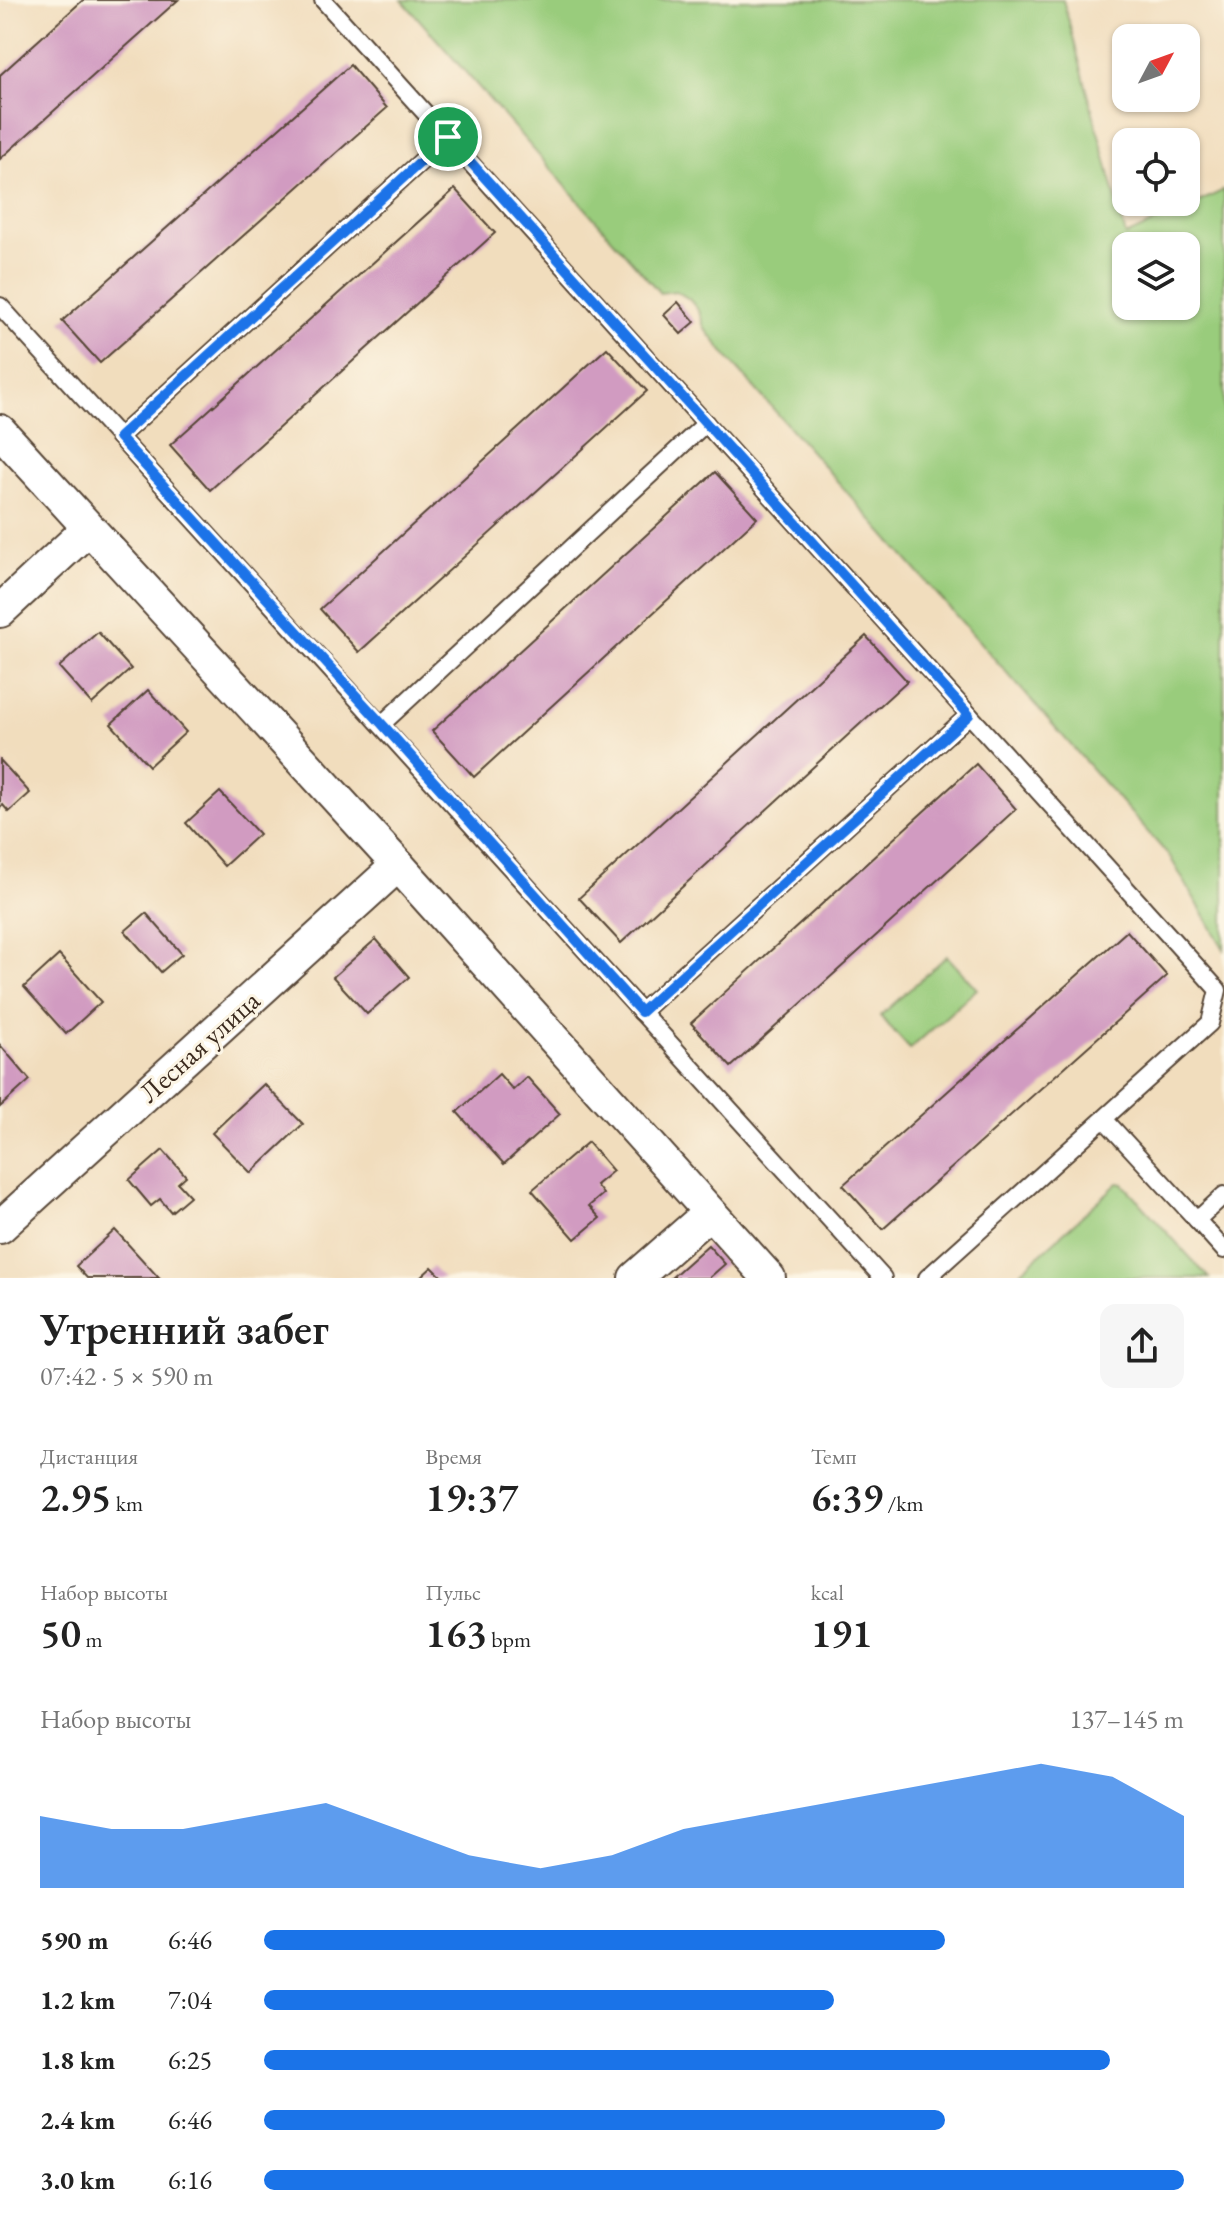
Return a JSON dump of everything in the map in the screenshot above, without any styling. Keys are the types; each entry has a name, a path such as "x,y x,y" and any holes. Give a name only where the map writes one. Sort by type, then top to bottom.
{"street":[{"path":"0,431 398,865 769,1278"},
{"path":"0,611 88,529"},
{"name":"Лесная улица","path":"0,1227 398,865"},
{"path":"635,1278 709,1213"}],"lane":[{"path":"323,0 1218,990 1210,1023 927,1278"},
{"path":"119,437 448,137"},
{"path":"0,306 883,1278"},
{"path":"382,724 706,423"},
{"path":"641,1012 969,715"},
{"path":"1104,1119 1224,1250"},
{"path":"1197,1220 1224,1195"}],"green space":[{"path":"402,0 1063,0 1112,184 1112,216 1121,216 1125,232 1112,232 1112,320 1200,320 1200,232 1135,232 1169,216 1200,216 1200,201 1224,190 1224,949 1170,857 729,359 704,327 699,311 689,299 676,291 660,293"},
{"path":"947,956 977,989 910,1049 880,1016"},
{"path":"1118,1183 1123,1184 1209,1278 1014,1278"}],"building":[{"path":"83,0 178,0 0,159 0,75"},
{"path":"350,65 387,108 100,363 62,321"},
{"path":"455,189 495,233 210,490 170,445"},
{"path":"678,302 695,322 681,334 664,315"},
{"path":"607,348 647,391 359,652 320,609"},
{"path":"715,472 757,518 474,777 432,731"},
{"path":"98,632 131,669 92,704 59,667"},
{"path":"866,636 907,681 621,943 579,898"},
{"path":"148,690 186,732 149,766 111,724"},
{"path":"0,760 30,793 9,812 3,805 0,808"},
{"path":"976,764 1016,809 731,1067 691,1023"},
{"path":"220,792 259,834 224,866 186,823"},
{"path":"146,913 182,954 161,972 125,931"},
{"path":"1127,931 1167,976 883,1229 843,1185"},
{"path":"376,939 409,977 367,1014 333,977"},
{"path":"59,955 101,1002 66,1034 24,987"},
{"path":"0,1045 30,1080 0,1107"},
{"path":"499,1074 513,1090 527,1077 560,1114 504,1164 457,1112"},
{"path":"264,1084 303,1124 251,1173 212,1133"},
{"path":"588,1142 613,1171 596,1185 603,1194 589,1206 600,1218 575,1239 532,1190"},
{"path":"163,1150 186,1176 178,1183 190,1196 171,1212 160,1199 151,1206 129,1180"},
{"path":"115,1230 159,1278 87,1278 76,1266"},
{"path":"708,1245 725,1264 709,1278 671,1278"},
{"path":"432,1267 443,1278 420,1278"}],"route":[{"path":"448,137 969,715 641,1012 119,437 448,137"}]}
